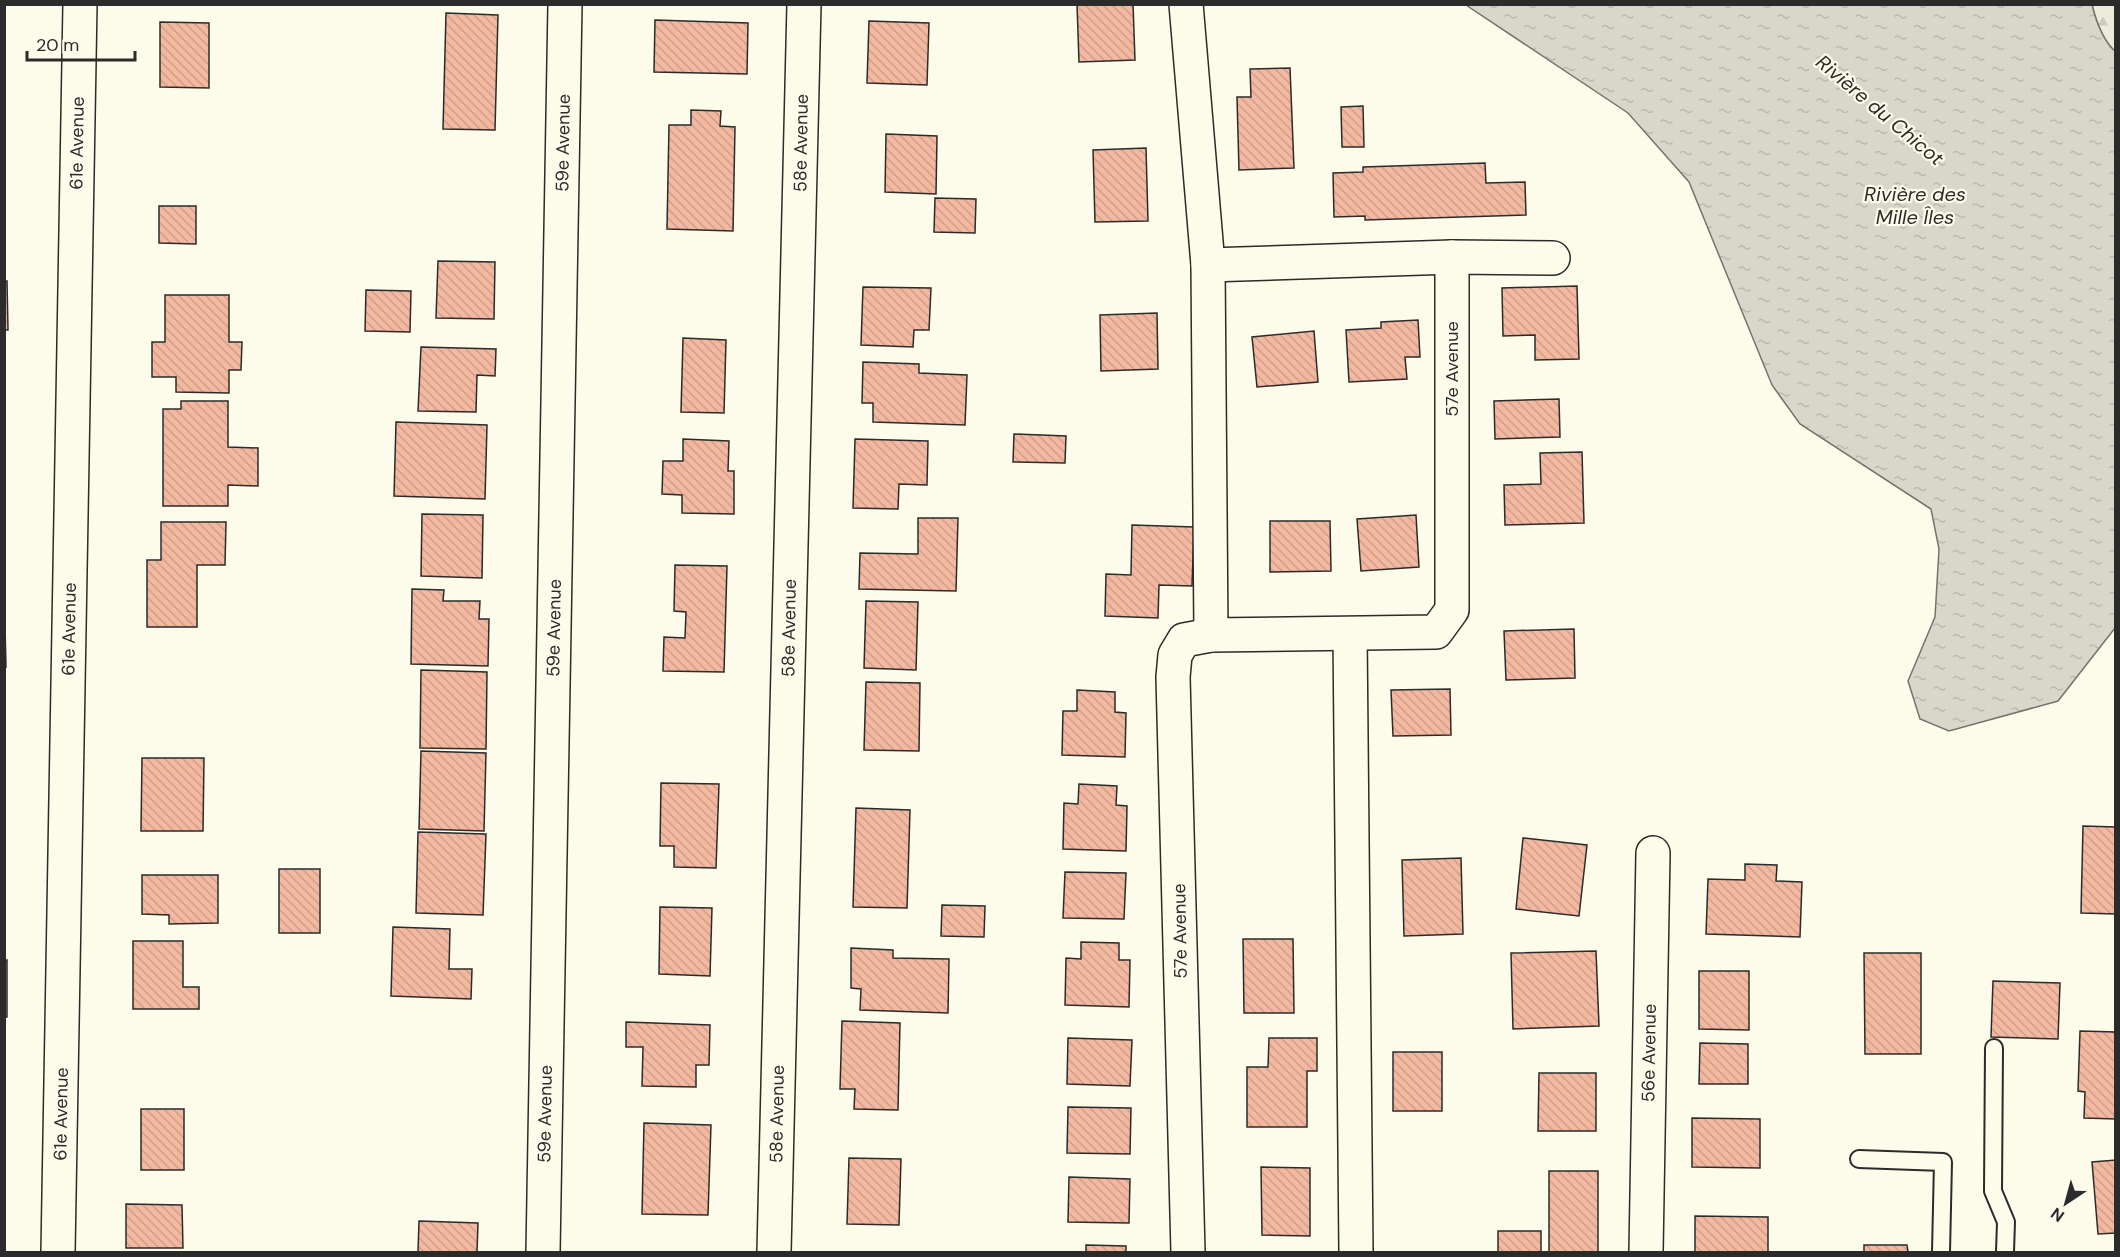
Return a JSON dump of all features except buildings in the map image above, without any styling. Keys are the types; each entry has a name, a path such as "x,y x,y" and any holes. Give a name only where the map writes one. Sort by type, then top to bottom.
{"street":[{"name":"61e Avenue","path":"58,1252 80,4"},
{"name":"59e Avenue","path":"543,1252 566,4"},
{"name":"58e Avenue","path":"774,1252 804,4"},
{"path":"1186,4 1209,265 1211,635"},
{"path":"1209,265 1452,257 1553,258"},
{"name":"57e Avenue","path":"1188,1252 1173,677 1176,655 1184,640 1211,635 1436,632 1452,610 1452,257"},
{"path":"1350,634 1356,1252"},
{"name":"56e Avenue","path":"1646,1252 1653,853"}],"lane":[{"path":"1994,1048 1993,1191 2006,1222 2005,1252"},
{"path":"1859,1158 1943,1162 1941,1252"}],"green space":[{"path":"2092,5 2115,5 2115,52 2104,37"}],"water":[{"name":"Rivière des Mille Îles","path":"1466,5 2092,5 2104,37 2116,52 2115,628 2058,701 1949,731 1920,719 1908,681 1935,617 1939,549 1931,509 1800,424 1772,385 1689,182 1628,113"}],"water label":[{"name":"Rivière du Chicot","path":"1880,110"}]}
